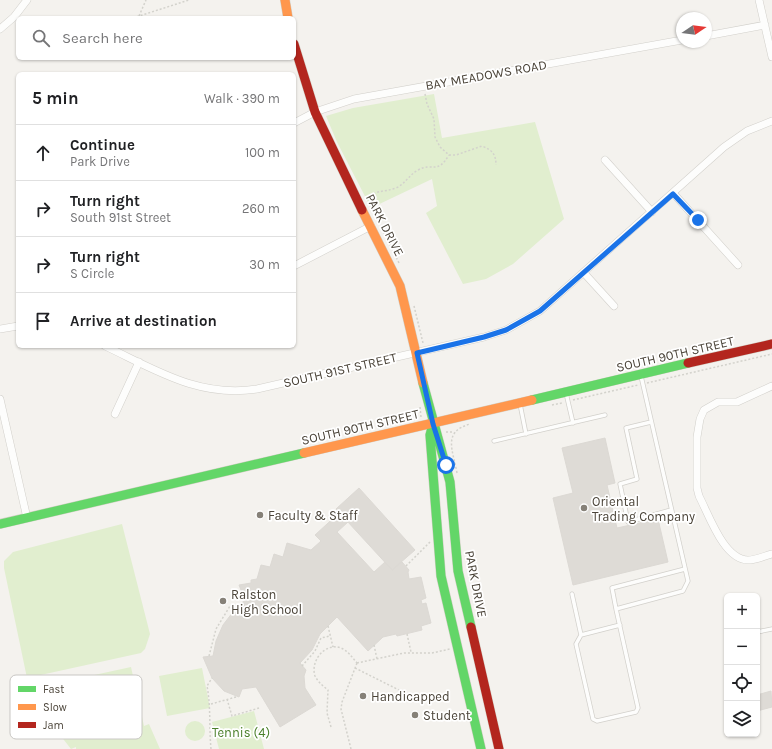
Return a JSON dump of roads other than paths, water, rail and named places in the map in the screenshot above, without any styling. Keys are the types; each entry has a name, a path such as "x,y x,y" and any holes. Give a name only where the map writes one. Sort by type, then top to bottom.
{"street":[{"path":"0,29 14,17 26,0"},
{"path":"285,0 288,16"},
{"path":"759,0 772,57"},
{"path":"712,35 765,25"},
{"name":"BAY MEADOWS ROAD","path":"296,122 315,112 354,99 676,41"},
{"name":"PARK DRIVE","path":"296,50 315,112 335,156 400,286 433,424 438,436 450,482 458,571 499,749"},
{"name":"SOUTH 91ST STREET","path":"109,348 195,386 214,391 235,392 257,389 417,353 484,337 506,330 540,311 734,139 772,121"},
{"path":"605,160 652,212"},
{"path":"673,194 738,265"},
{"path":"296,265 371,226"},
{"path":"584,273 614,306"},
{"path":"0,329 16,326"},
{"name":"SOUTH 90TH STREET","path":"0,524 520,404 567,397 642,380 772,344"},
{"path":"115,414 139,362"},
{"path":"772,386 737,402 718,402 704,410 700,419 697,437 697,481 699,496 727,549 738,558 748,560 772,554"},
{"path":"0,399 27,518"},
{"name":"PARK DRIVE","path":"433,424 430,436 441,576 481,749"}],"lane":[{"path":"616,609 682,592 688,581 642,380"},
{"path":"567,397 573,423"},
{"path":"520,404 526,434"},
{"path":"494,441 605,416"},
{"path":"651,422 626,428 637,479 620,484 628,522 671,510"},
{"path":"572,594 580,634 576,644 593,719 597,721 636,712 638,708 612,588 685,569"},
{"path":"580,634 620,625"},
{"path":"760,631 772,629"}],"place":[{"name":"Oriental Trading Company","path":"584,508"},
{"name":"Faculty & Staff","path":"260,515"},
{"name":"Ralston High School","path":"223,601"},
{"name":"Handicapped","path":"363,696"},
{"name":"Student","path":"415,715"}],"park label":[{"name":"Tennis (4)","path":"241,732"}]}
